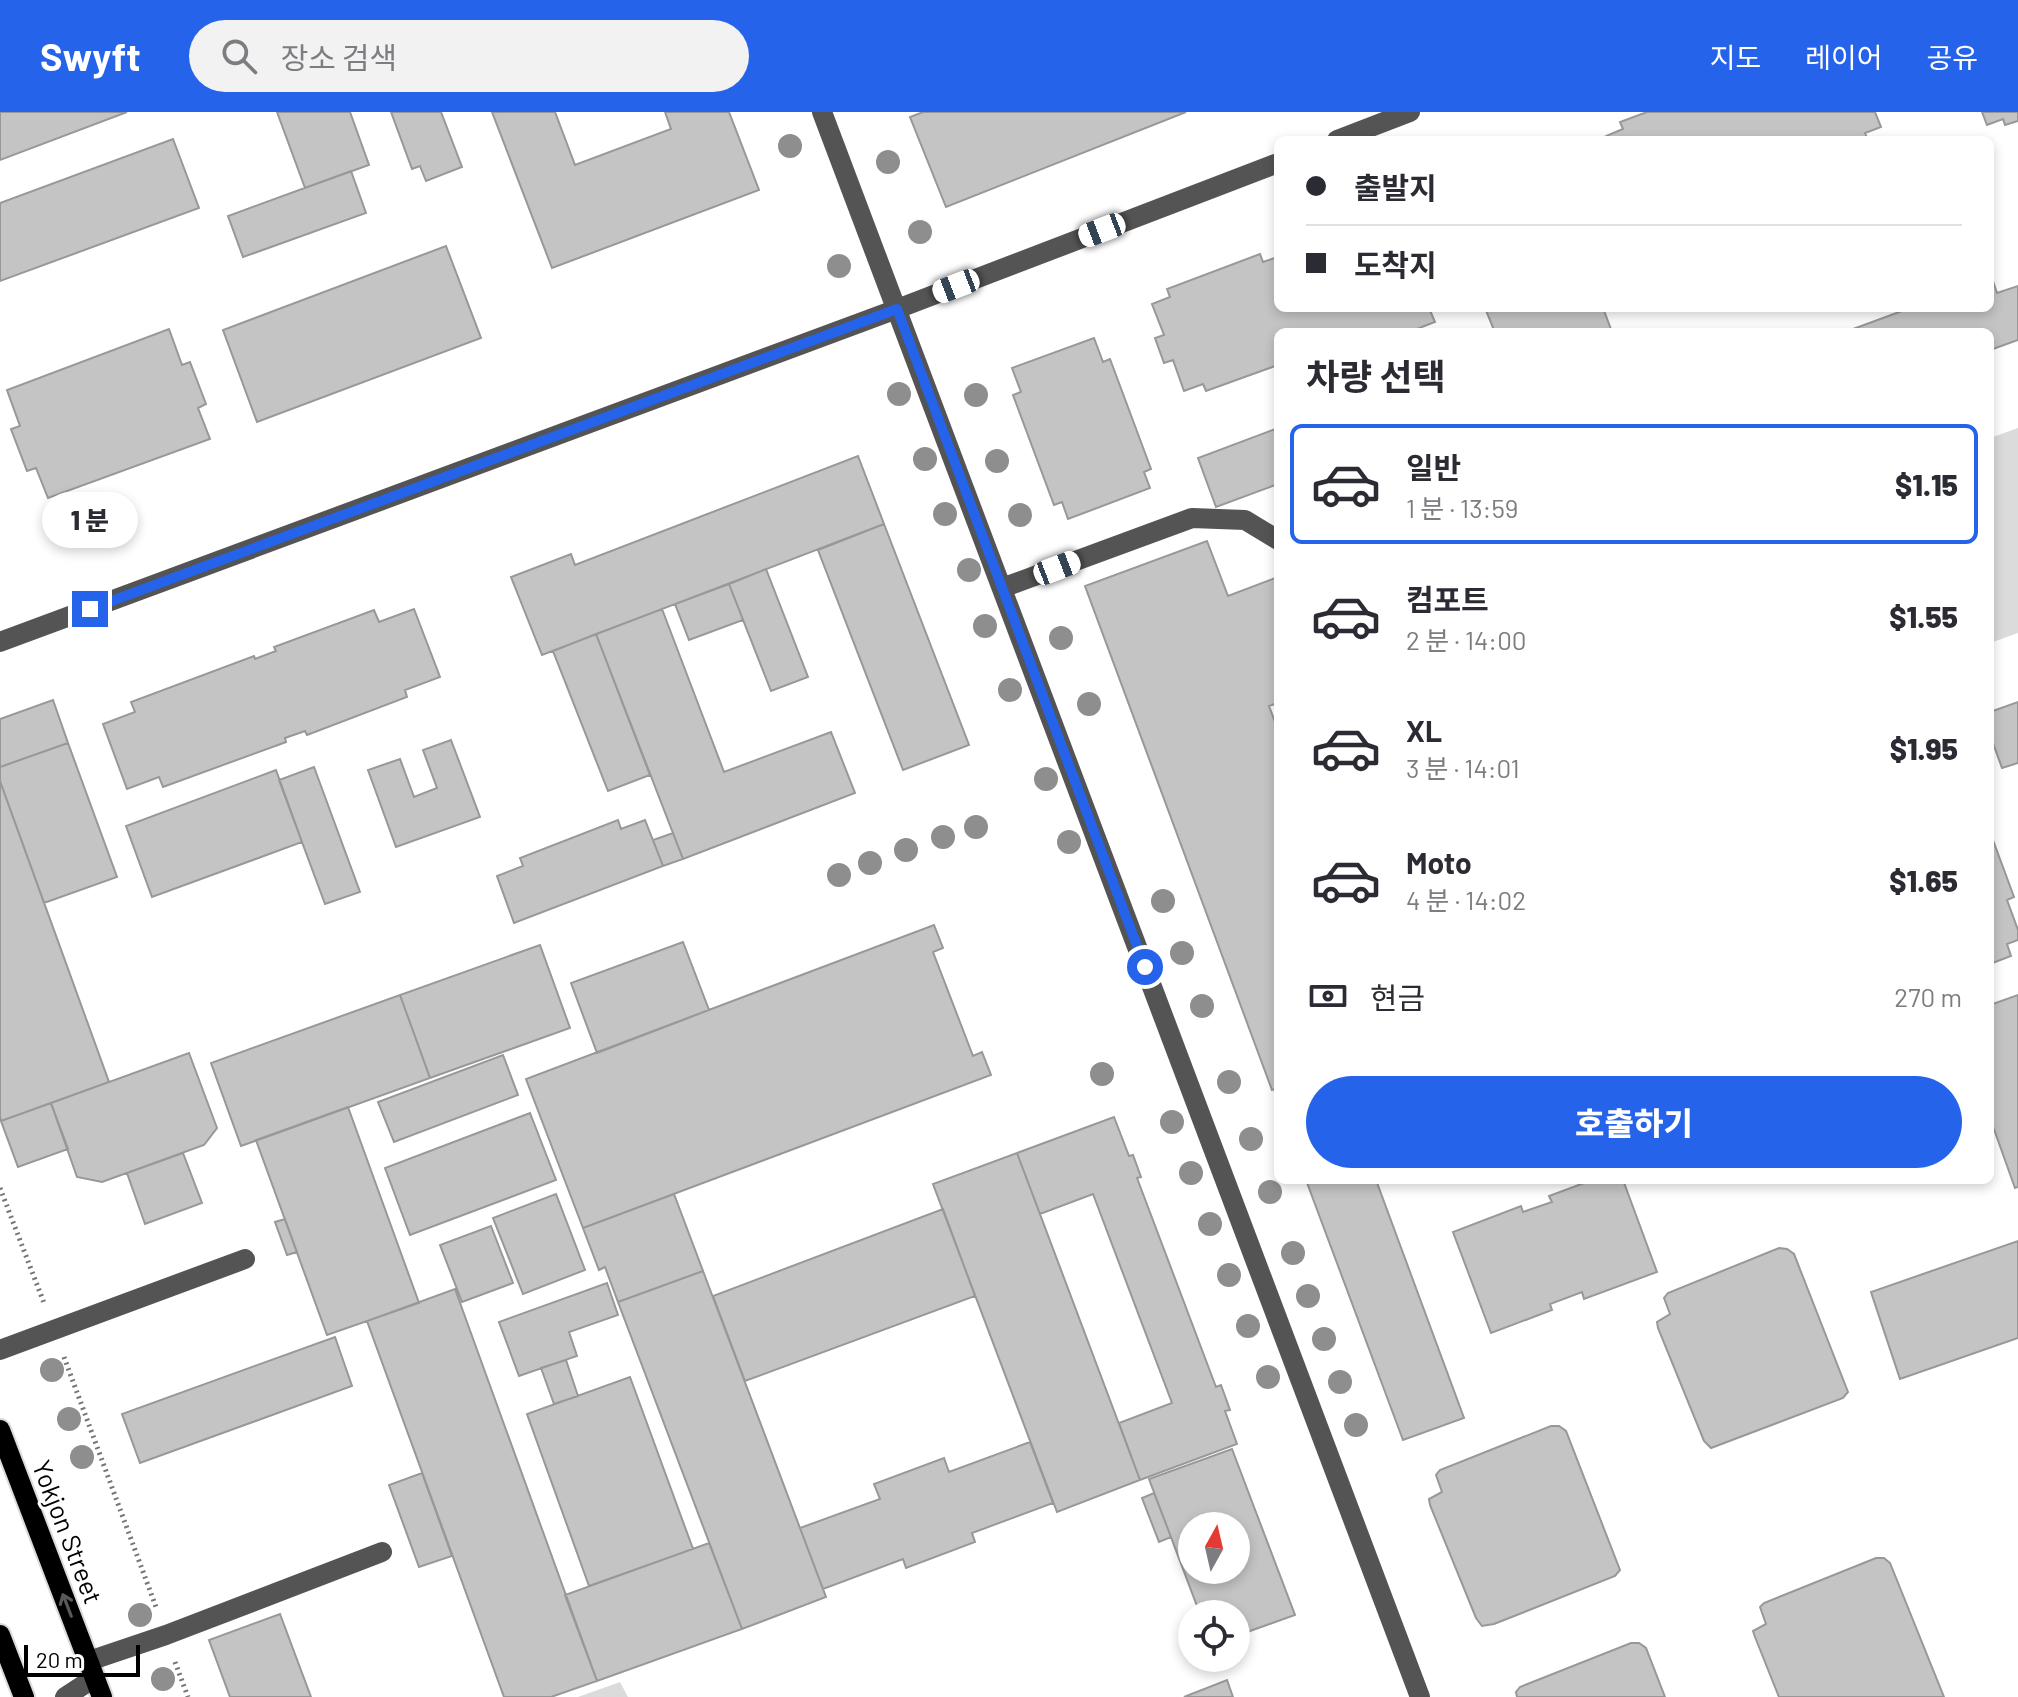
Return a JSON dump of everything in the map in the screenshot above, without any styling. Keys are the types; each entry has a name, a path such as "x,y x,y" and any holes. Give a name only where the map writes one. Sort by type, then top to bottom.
{"main road":[{"name":"Yokjon Street","path":"0,1430 95,1679"},
{"path":"0,1635 24,1697"}],"street":[{"path":"822,112 1420,1697"},
{"path":"1347,136 1410,112"},
{"path":"0,642 897,309 1274,165"},
{"path":"1002,588 1192,518 1245,520 1274,538"},
{"path":"0,1350 245,1259"},
{"path":"65,1697 166,1635 382,1552"}],"path":[{"path":"0,1188 188,1697"}],"shaded area":[{"path":"2018,428 2018,633 1994,642 1994,437"},
{"path":"620,1682 628,1697 578,1697"}],"building":[{"path":"0,112 127,112 0,160"},
{"path":"277,112 350,112 369,165 305,188"},
{"path":"391,112 441,112 462,167 426,181 420,166 412,169"},
{"path":"492,112 555,112 575,165 671,129 665,112 729,112 759,190 552,268"},
{"path":"923,112 1186,112 946,207 910,117"},
{"path":"1647,112 1875,112 1881,127 1865,133 1866,136 1606,136 1623,129 1620,122"},
{"path":"1982,112 2018,112 2018,121 2005,125 2003,119 1987,125"},
{"path":"173,139 199,208 0,281 0,203"},
{"path":"351,171 366,213 243,257 228,216"},
{"path":"446,246 481,338 257,422 223,330"},
{"path":"1260,254 1263,262 1274,258 1274,312 1431,312 1435,322 1419,328 1274,328 1274,366 1206,391 1203,384 1184,391 1173,360 1164,363 1155,338 1164,335 1152,304 1170,297 1167,289"},
{"path":"1994,284 1997,293 2018,286 2018,340 1994,349 1994,328 1856,328 1899,312 1994,312"},
{"path":"1487,312 1604,312 1610,328 1493,328"},
{"path":"169,329 182,365 190,362 206,404 198,408 210,439 48,498 36,468 27,471 11,429 20,426 7,390"},
{"path":"1094,338 1103,362 1110,359 1151,469 1144,472 1150,488 1068,519 1062,502 1054,505 1013,395 1021,392 1012,368"},
{"path":"1274,430 1274,485 1216,507 1198,458"},
{"path":"858,456 884,524 542,655 511,577 571,554 575,565"},
{"path":"884,524 969,745 903,770 818,550"},
{"path":"1207,541 1228,596 1274,579 1274,704 1269,706 1274,719 1274,1089 1272,1090 1085,586"},
{"path":"766,569 808,677 771,691 729,584"},
{"path":"729,584 743,620 689,640 675,604"},
{"path":"414,609 440,677 405,690 407,697 307,735 305,731 285,738 286,742 163,787 159,777 127,789 103,724 135,712 131,702 254,656 255,659 276,651 274,647 374,610 379,622"},
{"path":"662,609 724,772 831,732 855,793 683,859 596,634"},
{"path":"596,634 650,775 608,791 553,651"},
{"path":"53,700 68,743 0,767 0,719"},
{"path":"2018,702 2018,763 2002,768 1994,746 1994,711"},
{"path":"451,740 480,817 396,847 368,770 400,759 414,797 437,788 423,750"},
{"path":"68,743 117,877 44,903 0,781 0,767"},
{"path":"314,767 360,892 325,904 279,780"},
{"path":"276,770 302,842 152,897 126,826"},
{"path":"0,781 109,1082 1,1121 0,1117"},
{"path":"618,820 621,829 645,820 663,866 514,923 497,876 523,866 520,858"},
{"path":"673,833 683,859 663,866 653,840"},
{"path":"1994,843 2014,897 2007,900 2018,930 2018,940 2007,944 2011,956 1994,962"},
{"path":"934,925 943,948 933,952 973,1056 982,1052 991,1075 583,1228 526,1079"},
{"path":"683,942 709,1010 597,1053 571,983"},
{"path":"540,945 570,1028 430,1078 400,995"},
{"path":"400,995 430,1078 241,1146 211,1063"},
{"path":"2018,995 2018,1187 2015,1188 1994,1129 1994,1004"},
{"path":"189,1053 217,1128 204,1145 102,1182 77,1177 51,1103"},
{"path":"503,1055 518,1095 394,1142 378,1102"},
{"path":"51,1103 68,1149 18,1167 1,1121"},
{"path":"348,1107 419,1303 327,1335 256,1140"},
{"path":"530,1113 556,1180 410,1235 385,1168"},
{"path":"1114,1117 1129,1156 1133,1155 1141,1177 1137,1178 1216,1387 1221,1385 1230,1410 1225,1411 1237,1444 1140,1480 1119,1423 1172,1403 1093,1194 1040,1214 1017,1153"},
{"path":"183,1153 202,1203 145,1224 127,1173"},
{"path":"1017,1153 1140,1480 1057,1512 933,1184"},
{"path":"1307,1184 1377,1184 1464,1418 1403,1440"},
{"path":"1581,1184 1624,1184 1657,1272 1584,1299 1582,1292 1550,1304 1552,1310 1491,1333 1453,1232 1521,1206 1523,1212 1552,1202 1549,1196"},
{"path":"556,1194 585,1270 523,1294 493,1218"},
{"path":"674,1194 703,1271 618,1302 605,1267 599,1270 583,1228"},
{"path":"943,1209 975,1296 745,1381 713,1296"},
{"path":"285,1219 297,1252 287,1255 275,1222"},
{"path":"491,1226 513,1283 462,1302 440,1245"},
{"path":"2018,1241 2018,1338 1900,1379 1871,1292"},
{"path":"1779,1248 1794,1254 1848,1392 1843,1398 1711,1448 1704,1441 1658,1328 1657,1322 1670,1314 1664,1298 1668,1293"},
{"path":"703,1271 826,1597 742,1629 618,1302"},
{"path":"607,1283 618,1315 569,1332 577,1356 519,1376 499,1322"},
{"path":"455,1289 597,1681 551,1697 504,1697 367,1321"},
{"path":"335,1337 352,1386 140,1463 122,1414"},
{"path":"566,1360 578,1396 554,1404 541,1368"},
{"path":"630,1377 693,1549 589,1586 527,1414"},
{"path":"1551,1426 1559,1426 1566,1431 1620,1570 1615,1576 1482,1626 1430,1505 1429,1499 1442,1492 1436,1475 1440,1470"},
{"path":"1030,1442 1053,1503 972,1533 975,1542 906,1568 903,1559 823,1589 800,1528 880,1499 874,1484 944,1458 949,1472"},
{"path":"1232,1449 1295,1615 1250,1631 1250,1600 1195,1600 1189,1584 1250,1584 1250,1512 1178,1512 1178,1556 1149,1479"},
{"path":"422,1473 452,1556 419,1567 389,1485"},
{"path":"1154,1493 1171,1537 1159,1542 1142,1498"},
{"path":"709,1543 742,1629 597,1681 565,1595"},
{"path":"1876,1558 1884,1558 1890,1563 1944,1697 1779,1697 1753,1631 1766,1624 1760,1607"},
{"path":"280,1614 311,1697 230,1697 209,1640"},
{"path":"1631,1643 1639,1643 1646,1648 1665,1697 1517,1697 1520,1687"},
{"path":"1227,1680 1233,1697 1184,1697"}],"route":[{"path":"90,609 897,309 1145,967"}]}
